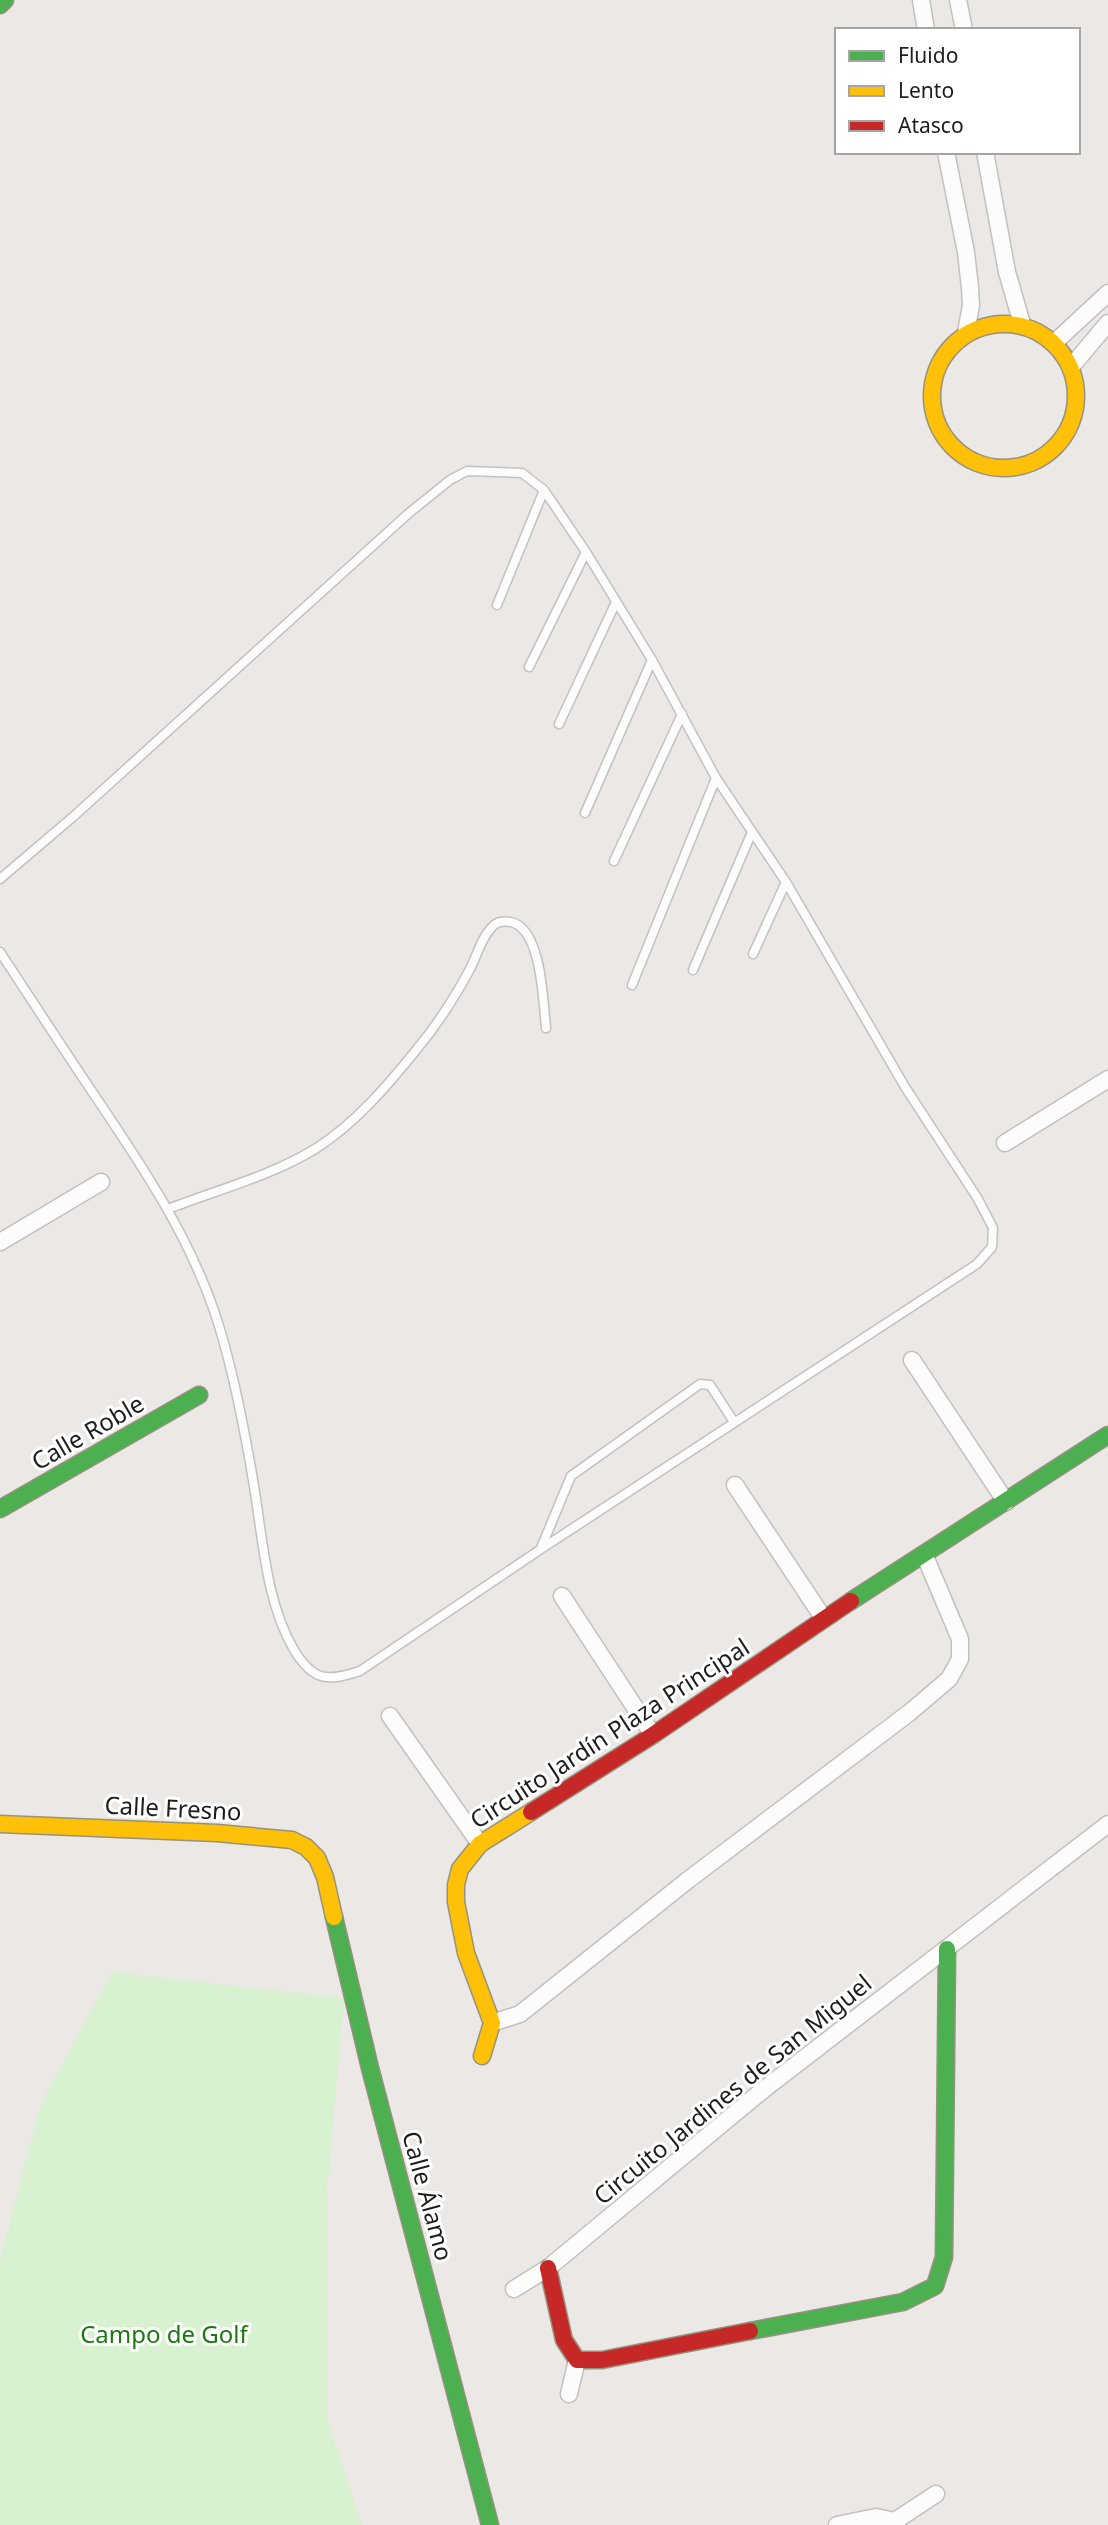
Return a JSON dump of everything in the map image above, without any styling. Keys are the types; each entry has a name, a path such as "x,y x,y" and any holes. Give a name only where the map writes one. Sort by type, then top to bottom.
{"street":[{"path":"0,5 5,0"},
{"path":"921,0 926,28"},
{"path":"958,0 964,28"},
{"path":"946,154 966,252 970,288 971,305 966,333"},
{"path":"985,154 1007,272 1022,324"},
{"path":"1054,342 1108,293"},
{"path":"993,323 1022,324 1054,342 1071,367 1077,392 1073,418 1061,440 1043,457 1019,467 994,468 970,460 950,445 936,423 931,398 935,373 947,350 966,333 993,323"},
{"path":"1071,367 1108,323"},
{"path":"1005,1143 1108,1079"},
{"path":"0,1242 101,1182"},
{"path":"912,1360 1006,1502"},
{"name":"Calle Roble","path":"0,1509 198,1395"},
{"name":"Circuito Jardín Plaza Principal","path":"492,2023 466,1953 456,1902 460,1869 480,1844 653,1735 923,1554 1106,1439"},
{"path":"735,1485 824,1619"},
{"path":"482,2056 492,2023 520,2014 688,1880 909,1713 949,1679 960,1659 960,1639 923,1554"},
{"path":"562,1596 653,1735"},
{"path":"390,1716 480,1844"},
{"name":"Calle Fresno","path":"0,1824 217,1833 292,1840 306,1846 317,1858 325,1877"},
{"name":"Circuito Jardines de San Miguel","path":"514,2290 548,2268 763,2090 1108,1824"},
{"name":"Calle Álamo","path":"325,1877 370,2068 490,2525"},
{"path":"577,2360 602,2360 903,2302 935,2286 941,2274 944,2257 947,1949"},
{"path":"548,2268 564,2340 577,2360 569,2394"},
{"path":"837,2525 876,2517 896,2523 936,2494"}],"lane":[{"path":"0,879 74,816 409,513 450,480 467,471 522,473 544,490 586,552 652,660 716,778 786,882 905,1087 978,1199 991,1222 994,1237 992,1247 977,1264 541,1549 360,1671 325,1678 314,1674 305,1666 282,1625 273,1594 242,1420 219,1327 198,1270 168,1209 0,952"},
{"path":"497,605 544,490"},
{"path":"529,667 586,552"},
{"path":"559,724 616,602"},
{"path":"585,813 652,660"},
{"path":"614,861 682,714"},
{"path":"632,985 716,778"},
{"path":"693,970 752,832"},
{"path":"753,954 786,882"},
{"path":"168,1209 287,1164 328,1140 378,1095 418,1048 455,995 494,924 500,922 518,925 527,933 540,977 546,1028"},
{"path":"541,1549 569,1479 574,1473 700,1384 710,1385 734,1422"}],"green space":[{"name":"Campo de Golf","path":"112,1972 344,1998 327,2194 327,2417 362,2525 0,2525 0,2260 41,2103"}],"traffic: fast":[{"path":"0,5 5,0"},
{"path":"0,1509 199,1395"},
{"path":"851,1601 1108,1435"},
{"path":"334,1917 370,2068 490,2525"},
{"path":"750,2331 903,2302 935,2286 944,2257 947,1949"}],"traffic: slow":[{"path":"1004,324 1032,329 1055,345 1071,368 1076,396 1071,424 1055,447 1032,463 1004,468 976,463 953,447 937,424 932,396 937,368 953,345 976,329 1004,324"},
{"path":"482,2056 492,2023 466,1953 456,1902 456,1885 460,1869 480,1844 531,1812"},
{"path":"0,1824 217,1833 292,1840 306,1847 317,1858 325,1877 334,1917"}],"traffic: jam":[{"path":"531,1812 653,1735 851,1601"},
{"path":"548,2268 564,2340 577,2360 602,2360 750,2331"}]}
